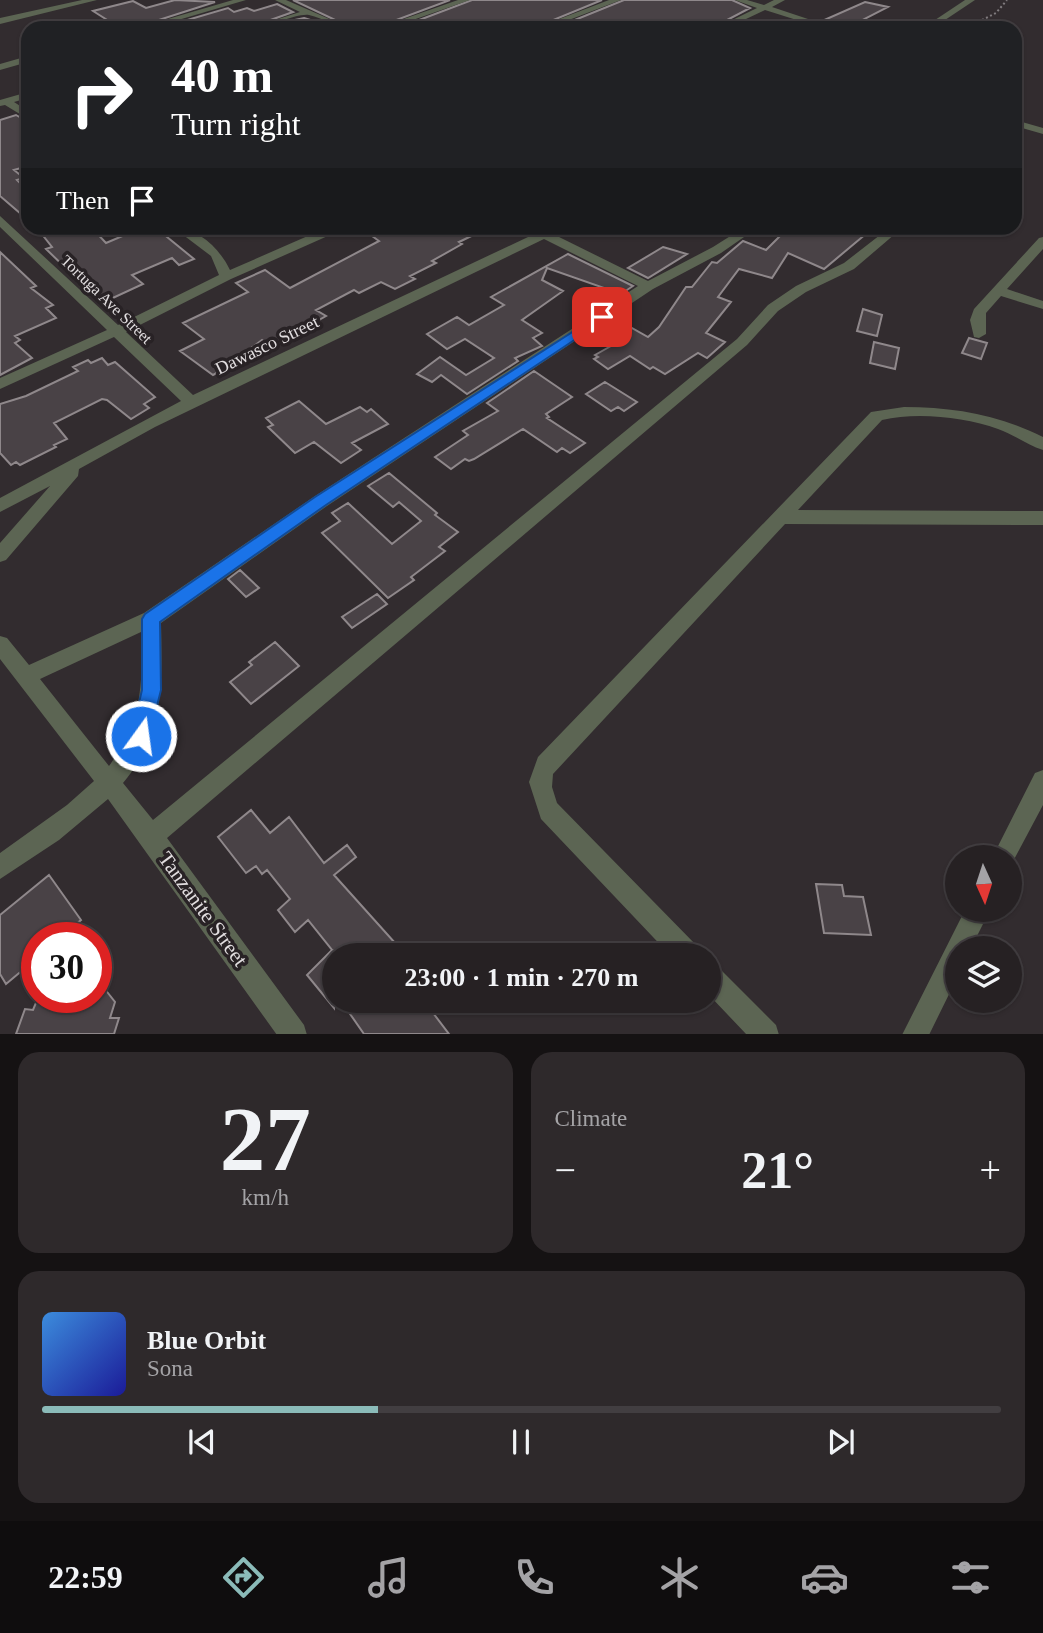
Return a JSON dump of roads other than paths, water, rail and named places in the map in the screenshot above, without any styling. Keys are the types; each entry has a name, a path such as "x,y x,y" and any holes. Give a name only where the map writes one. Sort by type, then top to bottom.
{"street":[{"path":"2,20 93,0"},
{"path":"166,21 242,0"},
{"path":"279,0 329,21"},
{"path":"402,21 464,0"},
{"path":"559,21 617,0"},
{"path":"739,0 808,21"},
{"path":"735,21 781,0"},
{"path":"938,21 971,0"},
{"path":"2,20 33,4"},
{"path":"277,21 307,12"},
{"path":"0,67 21,61"},
{"path":"3,102 21,97"},
{"path":"3,102 21,112"},
{"path":"1022,125 1043,131"},
{"name":"Tortuga Ave Street","path":"2,225 191,402"},
{"path":"190,235 216,254 226,276"},
{"path":"0,384 116,331 226,276 319,235"},
{"name":"Dawasco Street","path":"0,506 191,402 542,235"},
{"path":"557,235 648,286"},
{"path":"25,676 151,619 321,501 648,286 740,235"},
{"path":"150,836 742,342 773,308 801,289 849,266 887,235"},
{"path":"979,334 976,320 978,312 1043,241"},
{"path":"998,291 1043,305"},
{"path":"676,943 549,811 540,792 539,776 547,764 877,416 890,411 906,410 1003,425 1043,444"},
{"path":"0,555 84,459"},
{"path":"781,517 1043,518"},
{"path":"0,867 110,785 131,757 147,716 152,690 151,619"},
{"name":"Tanzanite Street","path":"0,644 150,836 294,1034"},
{"path":"1014,845 1036,815 1043,781"},
{"path":"915,1034 945,975"},
{"path":"721,988 766,1034"}]}
